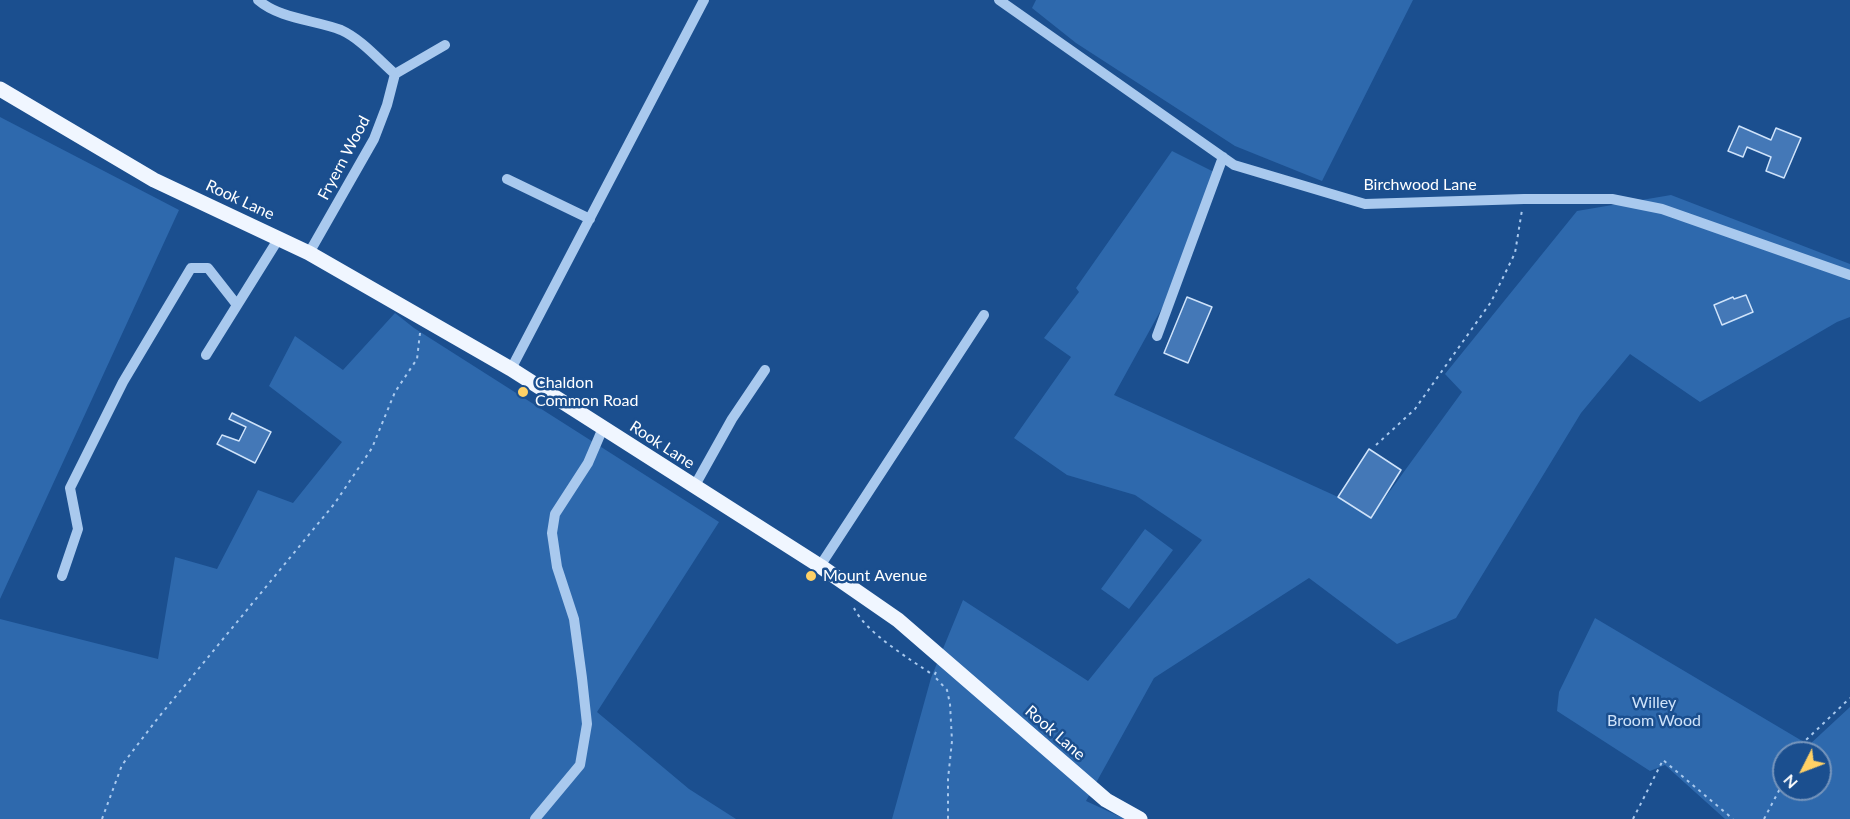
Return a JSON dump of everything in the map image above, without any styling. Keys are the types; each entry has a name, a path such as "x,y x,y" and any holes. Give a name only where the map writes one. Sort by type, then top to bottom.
{"main road":[{"name":"Rook Lane","path":"0,89 154,180 309,253 511,369 820,566 898,620 1106,800 1140,819"}],"street":[{"path":"258,0 283,13 342,31 353,37 395,74 445,45"},
{"path":"511,369 704,0"},
{"name":"Birchwood Lane","path":"999,0 1234,165 1365,204 1612,199 1662,209 1850,275"},
{"name":"Fryern Wood","path":"309,253 374,139 387,105 395,74"},
{"path":"1157,336 1223,157"},
{"path":"507,179 590,219"},
{"path":"206,355 279,238"},
{"path":"62,576 78,529 70,488 123,382 191,268 208,268 237,305"},
{"path":"820,566 984,315"},
{"path":"694,487 732,419 765,370"},
{"path":"535,819 580,765 586,724 582,678 574,619 557,567 552,533 555,514 588,463 603,428"}],"path":[{"path":"1376,445 1415,409 1491,302 1515,253 1524,199"},
{"path":"102,819 122,765 334,503 372,448 395,392 417,359 419,334 427,321"},
{"path":"855,590 853,607 858,617 891,645 934,676 947,690 952,741 948,779 948,819"},
{"path":"934,676 943,660"},
{"path":"1805,741 1850,698"},
{"path":"1633,819 1663,760 1733,819"},
{"path":"1764,819 1773,801"}],"green space":[{"path":"1036,0 1413,0 1322,181 1235,146 1076,43 1032,8"},
{"path":"0,117 179,210 0,599"},
{"path":"1172,151 1218,174 1178,279 1114,395 1338,497 1371,517 1462,392 1445,374 1577,211 1671,195 1850,264 1850,317 1837,322 1700,402 1630,354 1581,413 1456,618 1397,644 1309,578 1154,678 1086,801 1125,819 892,819 931,678 963,600 1088,681 1202,540 1135,495 1067,475 1014,438 1071,357 1044,338 1079,292 1076,288"},
{"path":"395,313 414,328 719,522 597,712 689,789 736,819 0,819 0,619 158,659 175,557 217,569 258,490 293,503 342,442 269,386 295,336 343,370"},
{"path":"1145,529 1173,550 1129,609 1101,589"},
{"name":"Willey Broom Wood","path":"1595,618 1802,741 1772,741 1772,801 1832,801 1832,741 1813,741 1850,707 1850,819 1725,819 1665,765 1650,771 1557,711 1559,692"}],"building":[{"path":"1739,126 1771,140 1776,128 1801,138 1784,178 1766,171 1771,157 1747,147 1743,157 1728,151"},
{"path":"1746,295 1753,312 1722,325 1714,305 1733,297 1734,299"},
{"path":"1187,297 1212,307 1188,363 1164,353"},
{"path":"232,413 271,432 255,463 217,444 222,435 239,441 246,427 229,419"},
{"path":"1369,449 1401,470 1371,518 1338,497"}],"place":[{"name":"Chaldon Common Road","path":"523,392"},
{"name":"Mount Avenue","path":"811,576"}]}
